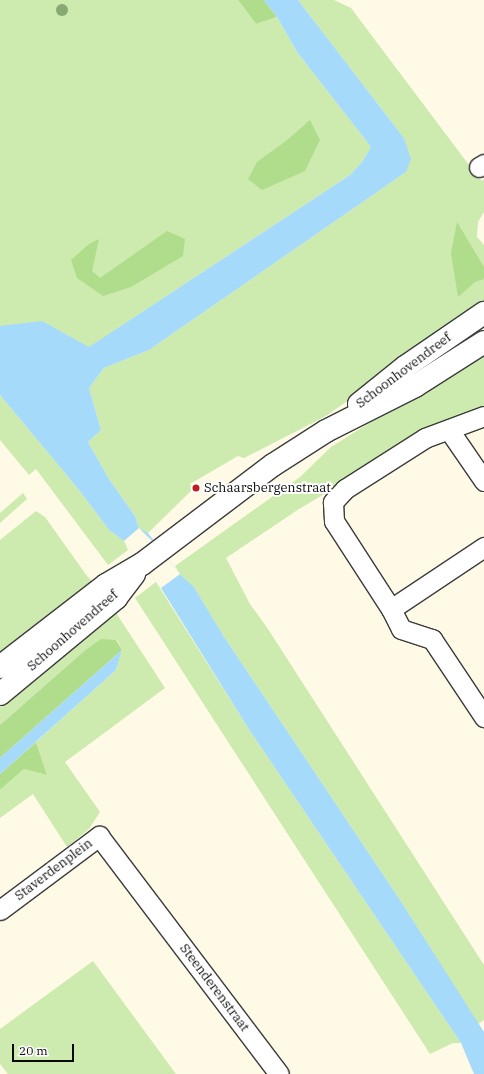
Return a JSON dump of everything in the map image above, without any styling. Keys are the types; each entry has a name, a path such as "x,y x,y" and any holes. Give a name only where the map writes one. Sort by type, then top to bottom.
{"street":[{"name":"Schoonhovendreef","path":"326,431 405,367 484,313"},
{"name":"Schoonhovendreef","path":"0,667 106,585 142,564 273,465 326,431 415,386 484,342"},
{"path":"484,416 425,438 345,489 333,502 334,521 391,609 401,629 432,639 484,717"},
{"path":"449,430 484,482"},
{"path":"391,609 484,547"},
{"name":"Schoonhovendreef","path":"0,694 116,598 142,564"},
{"name":"Staverdenplein","path":"0,910 99,836 149,902"},
{"name":"Steenderenstraat","path":"149,902 279,1074"}],"green space":[{"path":"0,0 238,0 256,24 277,17 297,52 371,147 362,162 350,175 118,328 123,328 71,358 0,347"},
{"path":"238,0 264,0 277,17 256,24"},
{"path":"298,0 334,0 351,8 472,169 482,181 484,179 484,212 478,222 477,237 484,245 484,305 326,416 244,458 238,456 190,484 193,489 148,533 139,528 135,516 109,479 88,442 101,430 89,388 104,368 149,350 406,172 404,138"},
{"path":"310,120 320,140 305,171 262,190 248,179 257,162 286,141"},
{"path":"457,222 484,267 484,279 475,282 458,297 451,253"},
{"path":"167,231 185,239 183,256 131,287 103,296 77,278 71,260 89,244 99,239 92,271 100,278"},
{"path":"484,351 484,408 363,471 299,509 226,558 250,604 268,629 484,965 484,1020 478,1024 398,897 223,635 194,587 180,574 175,566 300,477 331,447"},
{"path":"0,395 79,490 109,530 124,541 128,550 108,565 36,469 29,475 0,440"},
{"path":"23,493 27,499 0,523 0,513"},
{"path":"36,511 45,517 87,576 97,586 0,653 0,540"},
{"path":"156,582 248,728 461,1043 453,1043 430,1054 135,598"},
{"path":"113,608 165,688 65,762 100,812 89,829 67,847 33,794 0,818 0,790 24,769 47,775 36,742 116,670 122,650 117,640 83,652 0,725 0,705"},
{"path":"101,639 116,640 122,650 0,758 0,725 83,652"},
{"path":"36,742 47,775 24,769 0,790 0,774"},
{"path":"93,961 176,1074 8,1074 0,1064 0,1029"}],"water":[{"path":"264,0 298,0 404,138 411,159 406,172 149,350 104,368 89,388 101,430 88,442 109,479 135,516 139,528 148,533 180,574 194,587 223,635 398,897 484,1032 484,1074 474,1074 461,1043 248,728 161,588 124,541 109,530 79,490 0,395 0,326 42,321 89,347 350,175 362,162 371,147 297,52 277,17"},
{"path":"122,650 116,670 0,774 0,758"}],"pier":[{"path":"139,528 161,550 180,574 161,588 124,541"}],"place":[{"name":"Schaarsbergenstraat","path":"196,488"}]}
